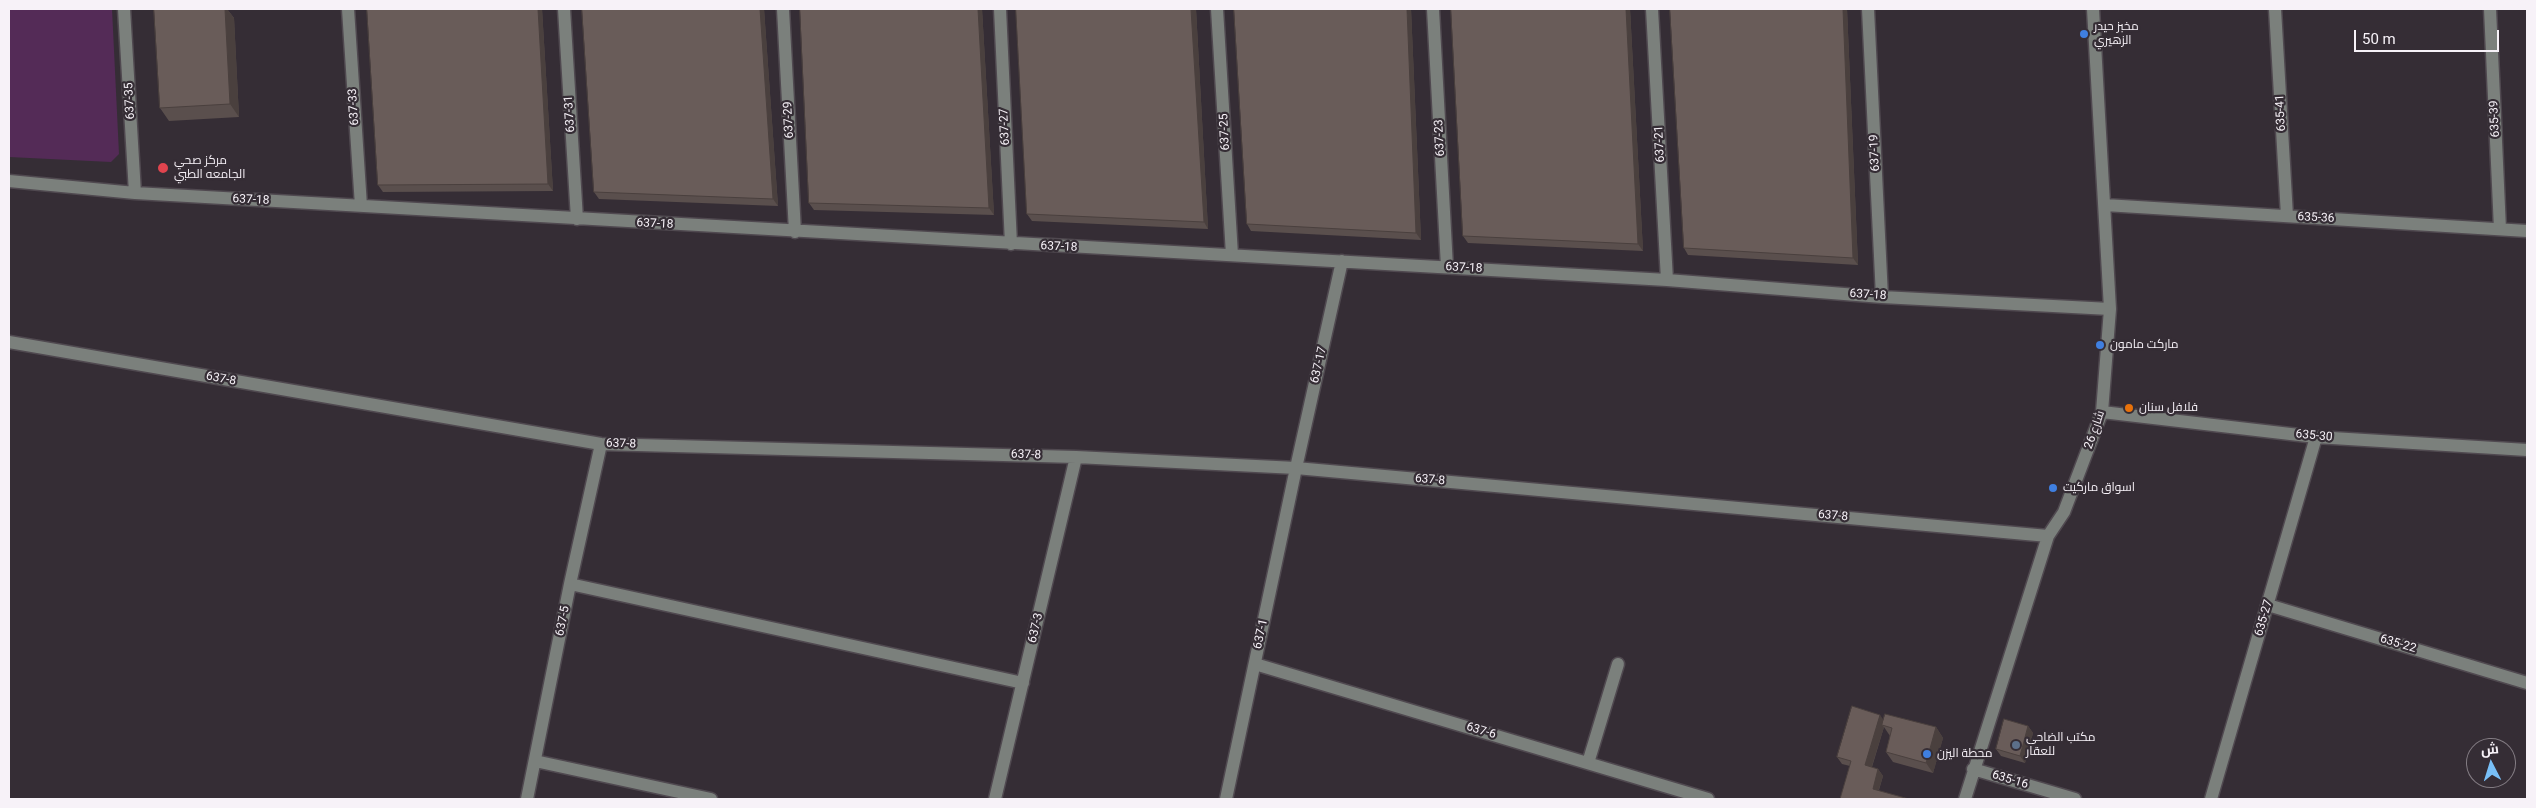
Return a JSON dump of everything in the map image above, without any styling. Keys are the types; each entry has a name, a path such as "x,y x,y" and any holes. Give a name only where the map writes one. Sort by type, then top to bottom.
{"street":[{"name":"637-35","path":"124,9 135,193"},
{"name":"637-33","path":"348,9 361,206"},
{"name":"637-31","path":"564,9 577,220"},
{"name":"637-29","path":"783,9 795,232"},
{"name":"637-27","path":"1000,9 1011,244"},
{"name":"637-25","path":"1217,9 1232,255"},
{"name":"637-23","path":"1433,9 1446,267"},
{"name":"637-21","path":"1652,9 1667,280"},
{"name":"637-19","path":"1868,9 1882,297"},
{"name":"شارع 26","path":"1965,799 2048,536 2064,512 2102,412 2110,308 2093,9"},
{"name":"635-41","path":"2275,9 2287,216"},
{"name":"635-39","path":"2490,9 2500,229"},
{"name":"637-18","path":"9,181 135,193 577,220 1342,261 1667,280 1882,297 2110,308"},
{"name":"635-36","path":"2105,205 2527,231"},
{"name":"637-17","path":"1296,468 1342,261"},
{"name":"637-8","path":"9,342 601,444 1076,457 1296,468 2048,536"},
{"name":"635-30","path":"2102,412 2316,437 2527,450"},
{"name":"635-27","path":"2211,799 2316,437"},
{"name":"637-5","path":"527,799 570,584 601,444"},
{"name":"637-3","path":"995,799 1076,457"},
{"name":"637-1","path":"1226,799 1296,468"},
{"path":"570,584 1023,682"},
{"name":"635-22","path":"2268,604 2527,683"},
{"name":"637-6","path":"1255,664 1708,799"},
{"path":"1588,763 1618,664"},
{"path":"535,761 711,799"},
{"name":"635-16","path":"1973,769 2076,799"}],"shaded area":[{"path":"9,9 112,9 119,154 111,162 9,157"}],"building":[{"path":"154,9 225,9 230,104 160,108"},
{"path":"367,9 538,9 548,184 378,185"},
{"path":"582,9 760,9 773,199 594,192"},
{"path":"800,9 978,9 989,208 809,203"},
{"path":"1016,9 1191,9 1204,222 1027,214"},
{"path":"1234,9 1407,9 1416,233 1247,224"},
{"path":"1451,9 1626,9 1638,244 1463,236"},
{"path":"1670,9 1843,9 1853,258 1684,248"},
{"path":"1852,706 1880,715 1865,765 1878,769 1873,789 1909,799 1840,799 1851,761 1837,757"},
{"path":"1885,714 1936,727 1926,763 1886,752 1892,728 1882,725"},
{"path":"2004,719 2028,726 2020,756 1996,749"}],"place":[{"name":"مخبز حيدر الزهيري","path":"2084,34"},
{"name":"مركز صحي الجامعه الطبي","path":"163,168"},
{"name":"ماركت مامون","path":"2100,345"},
{"name":"فلافل سنان","path":"2129,408"},
{"name":"اسواق ماركيت","path":"2053,488"},
{"name":"مكتب الضاحي للعقار","path":"2016,745"},
{"name":"محطة اليزن","path":"1927,754"}]}
